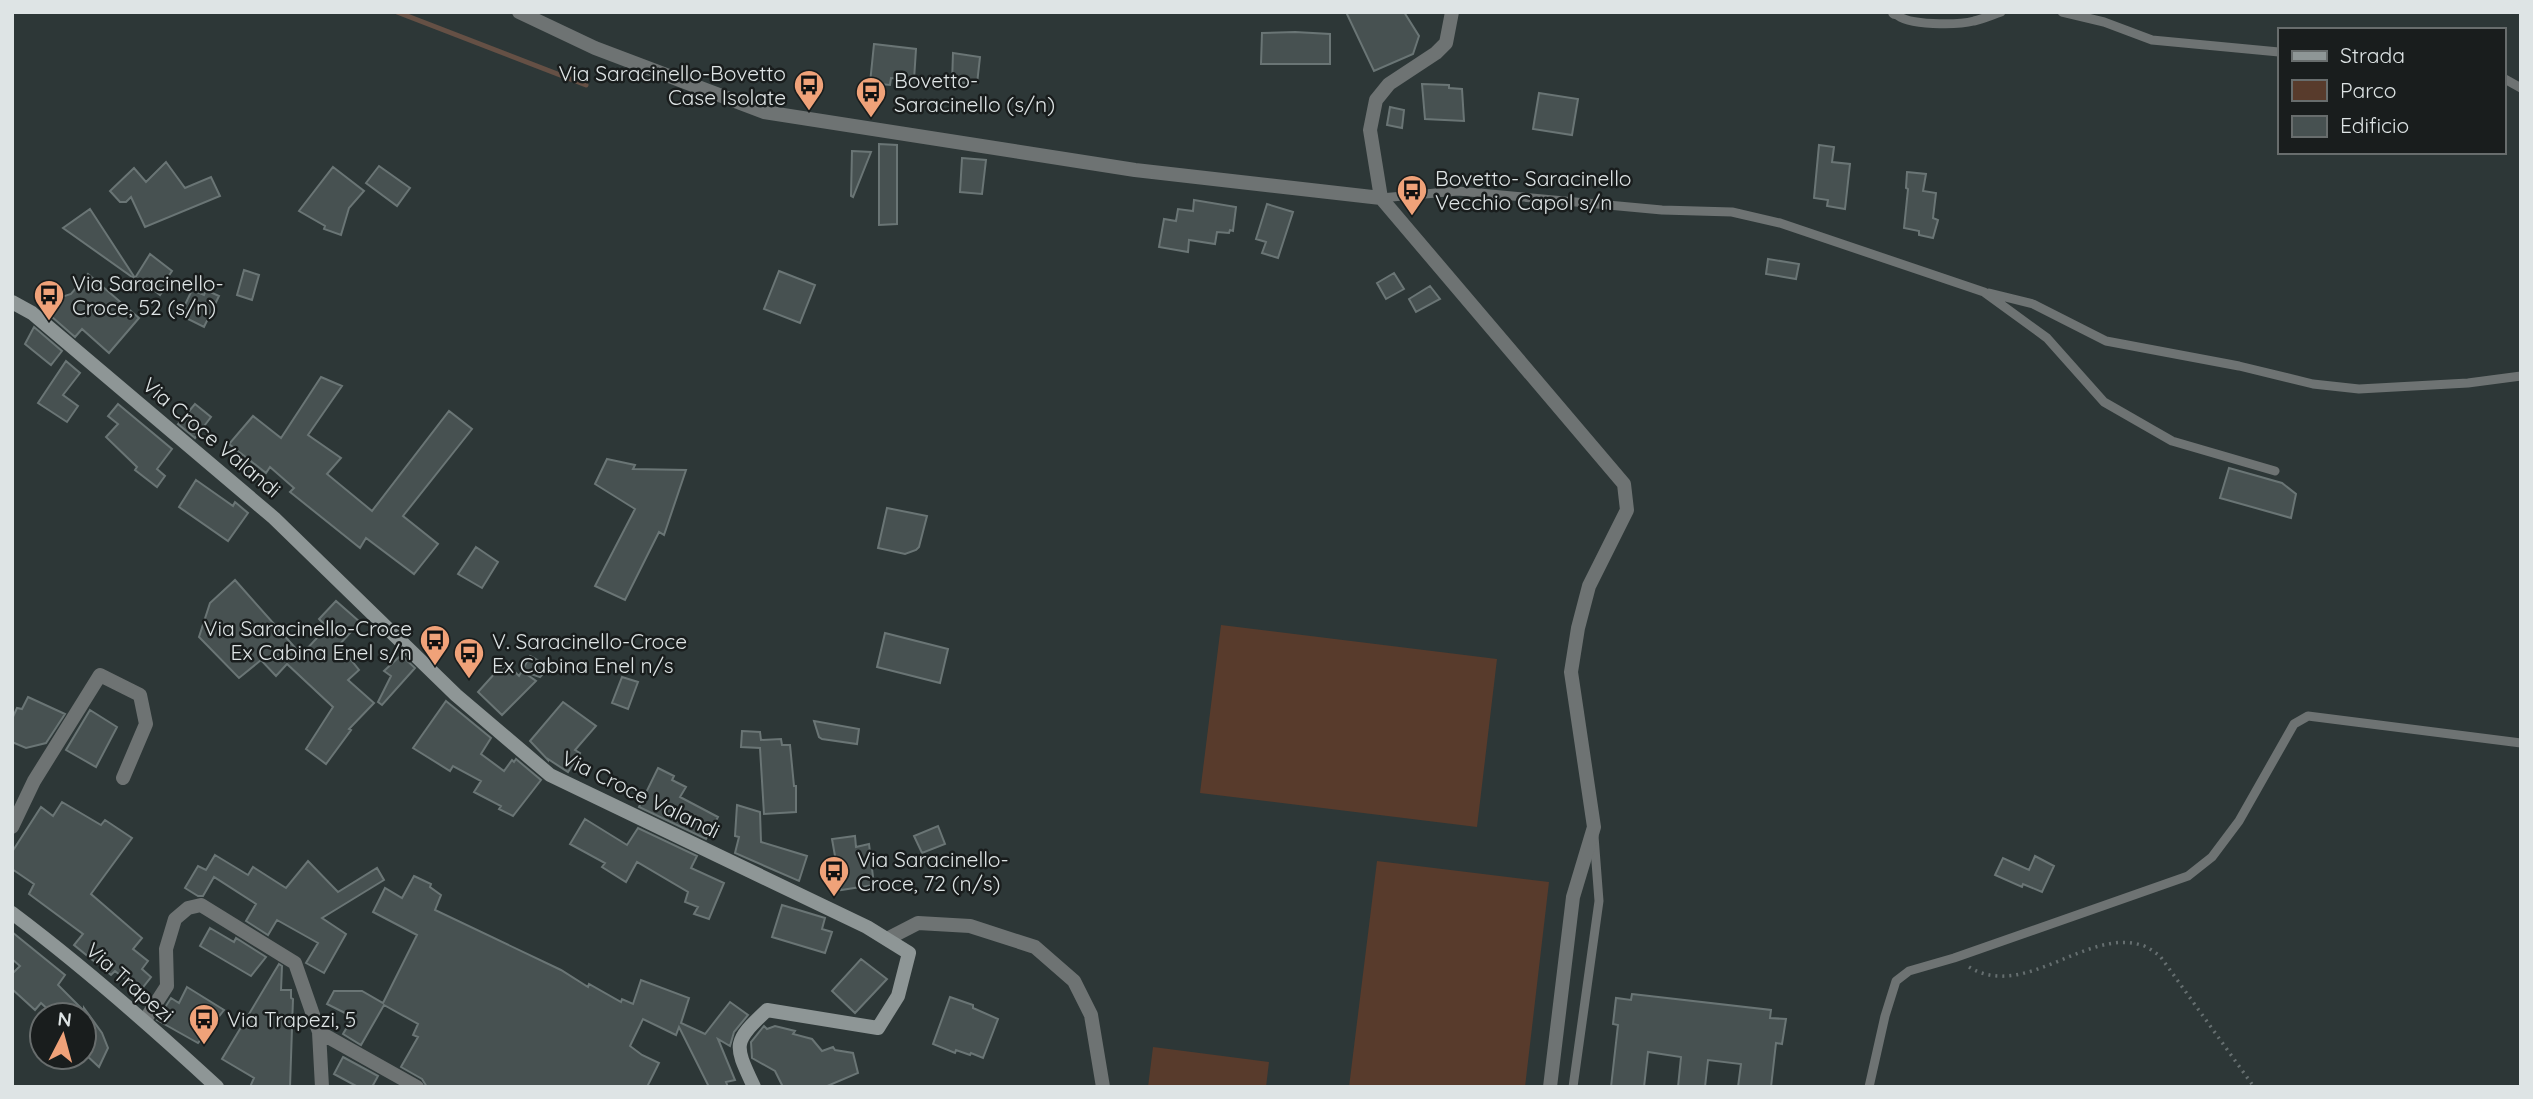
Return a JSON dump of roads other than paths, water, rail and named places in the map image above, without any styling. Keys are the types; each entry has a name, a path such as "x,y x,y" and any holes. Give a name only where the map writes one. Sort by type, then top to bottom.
{"street":[{"path":"519,12 595,48 764,112 1135,170 1381,198"},
{"path":"1452,12 1446,43 1436,54 1389,84 1376,100 1370,130 1381,198 1624,484 1628,510 1589,586 1577,628 1571,672 1594,827 1573,897 1550,1087"},
{"name":"Via Croce Valandi","path":"12,302 32,313 274,518 456,695 550,775 867,927 909,953 898,996 878,1028 767,1010 743,1033 739,1054 754,1087"},
{"path":"12,827 34,781 100,675 140,695 146,724 123,778"},
{"path":"145,1020 167,986 166,949 175,919 188,908 201,905 295,963 319,1032 322,1087"},
{"name":"Via Trapezi","path":"12,913 145,1020 217,1087"},
{"path":"887,939 918,923 931,923 970,926 1035,947 1074,981 1091,1015 1104,1087"},
{"path":"319,1032 417,1087"}],"lane":[{"path":"1896,13 1901,19 1936,23 1971,22 2001,12"},
{"path":"2062,12 2104,22 2152,40 2278,52"},
{"path":"2505,79 2521,88"},
{"path":"1381,198 1458,191 1662,210 1732,212 1780,223 1984,292 2033,304 2106,341 2239,366 2313,384 2358,389 2468,383 2521,376"},
{"path":"1984,292 2047,338 2104,402 2172,441 2275,471"},
{"path":"1869,1087 1896,981 1909,971 1954,958 2188,876 2212,857 2232,830 2294,723 2308,716 2521,743"},
{"path":"1573,1087 1599,901 1594,827"}],"waterway":[{"path":"397,12 586,85"}],"place":[{"name":"Via Saracinello-Bovetto Case Isolate","path":"809,112"},
{"name":"Bovetto- Saracinello (s/n)","path":"871,119"},
{"name":"Bovetto- Saracinello Vecchio Capol s/n","path":"1412,217"},
{"name":"Via Saracinello- Croce, 52 (s/n)","path":"49,322"},
{"name":"Via Saracinello-Croce Ex Cabina Enel s/n","path":"435,667"},
{"name":"V. Saracinello-Croce Ex Cabina Enel n/s","path":"469,680"},
{"name":"Via Saracinello- Croce, 72 (n/s)","path":"834,898"},
{"name":"Via Trapezi, 5","path":"204,1046"}]}
